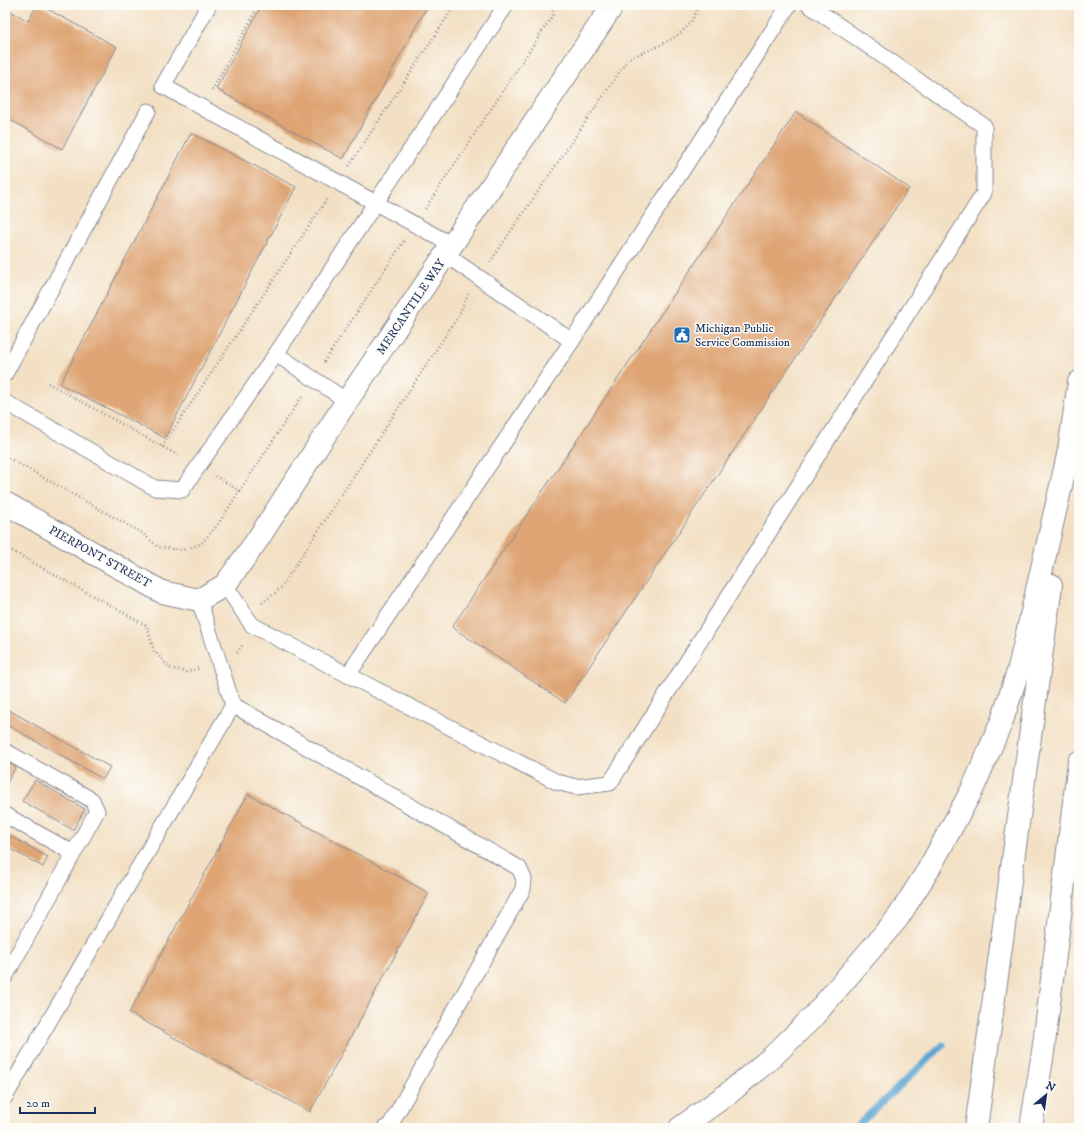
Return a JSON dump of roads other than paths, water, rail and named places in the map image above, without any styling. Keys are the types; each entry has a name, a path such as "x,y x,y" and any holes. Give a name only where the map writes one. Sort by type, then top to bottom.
{"main road":[{"name":"MERCANTILE WAY","path":"200,600 225,585 258,539 347,401 613,5"},
{"path":"976,1128 1079,382"},
{"path":"680,1128 729,1092 772,1057 812,1018 897,919 927,872 972,790 1002,721 1019,668 1069,451"},
{"name":"PIERPONT STREET","path":"5,503 162,592 200,600"},
{"path":"1031,1128 1043,1052 1079,762"}],"lane":[{"path":"209,5 162,86 376,203 449,250 572,341"},
{"path":"5,402 155,488 182,490 276,354 506,5"},
{"path":"348,675 572,341 789,5"},
{"path":"225,585 252,625 348,675 557,782 576,787 610,783 984,192 984,126 809,5"},
{"path":"5,374 148,111"},
{"path":"276,354 347,401"},
{"path":"200,600 233,705 519,868 524,879 523,889 390,1126 385,1128"},
{"path":"5,1097 233,705"},
{"path":"5,751 92,800 97,811 5,977"},
{"path":"5,815 74,853"}],"waterway":[{"path":"855,1128 943,1045"}],"place":[{"name":"Michigan Public Service Commission","path":"682,335"}]}
